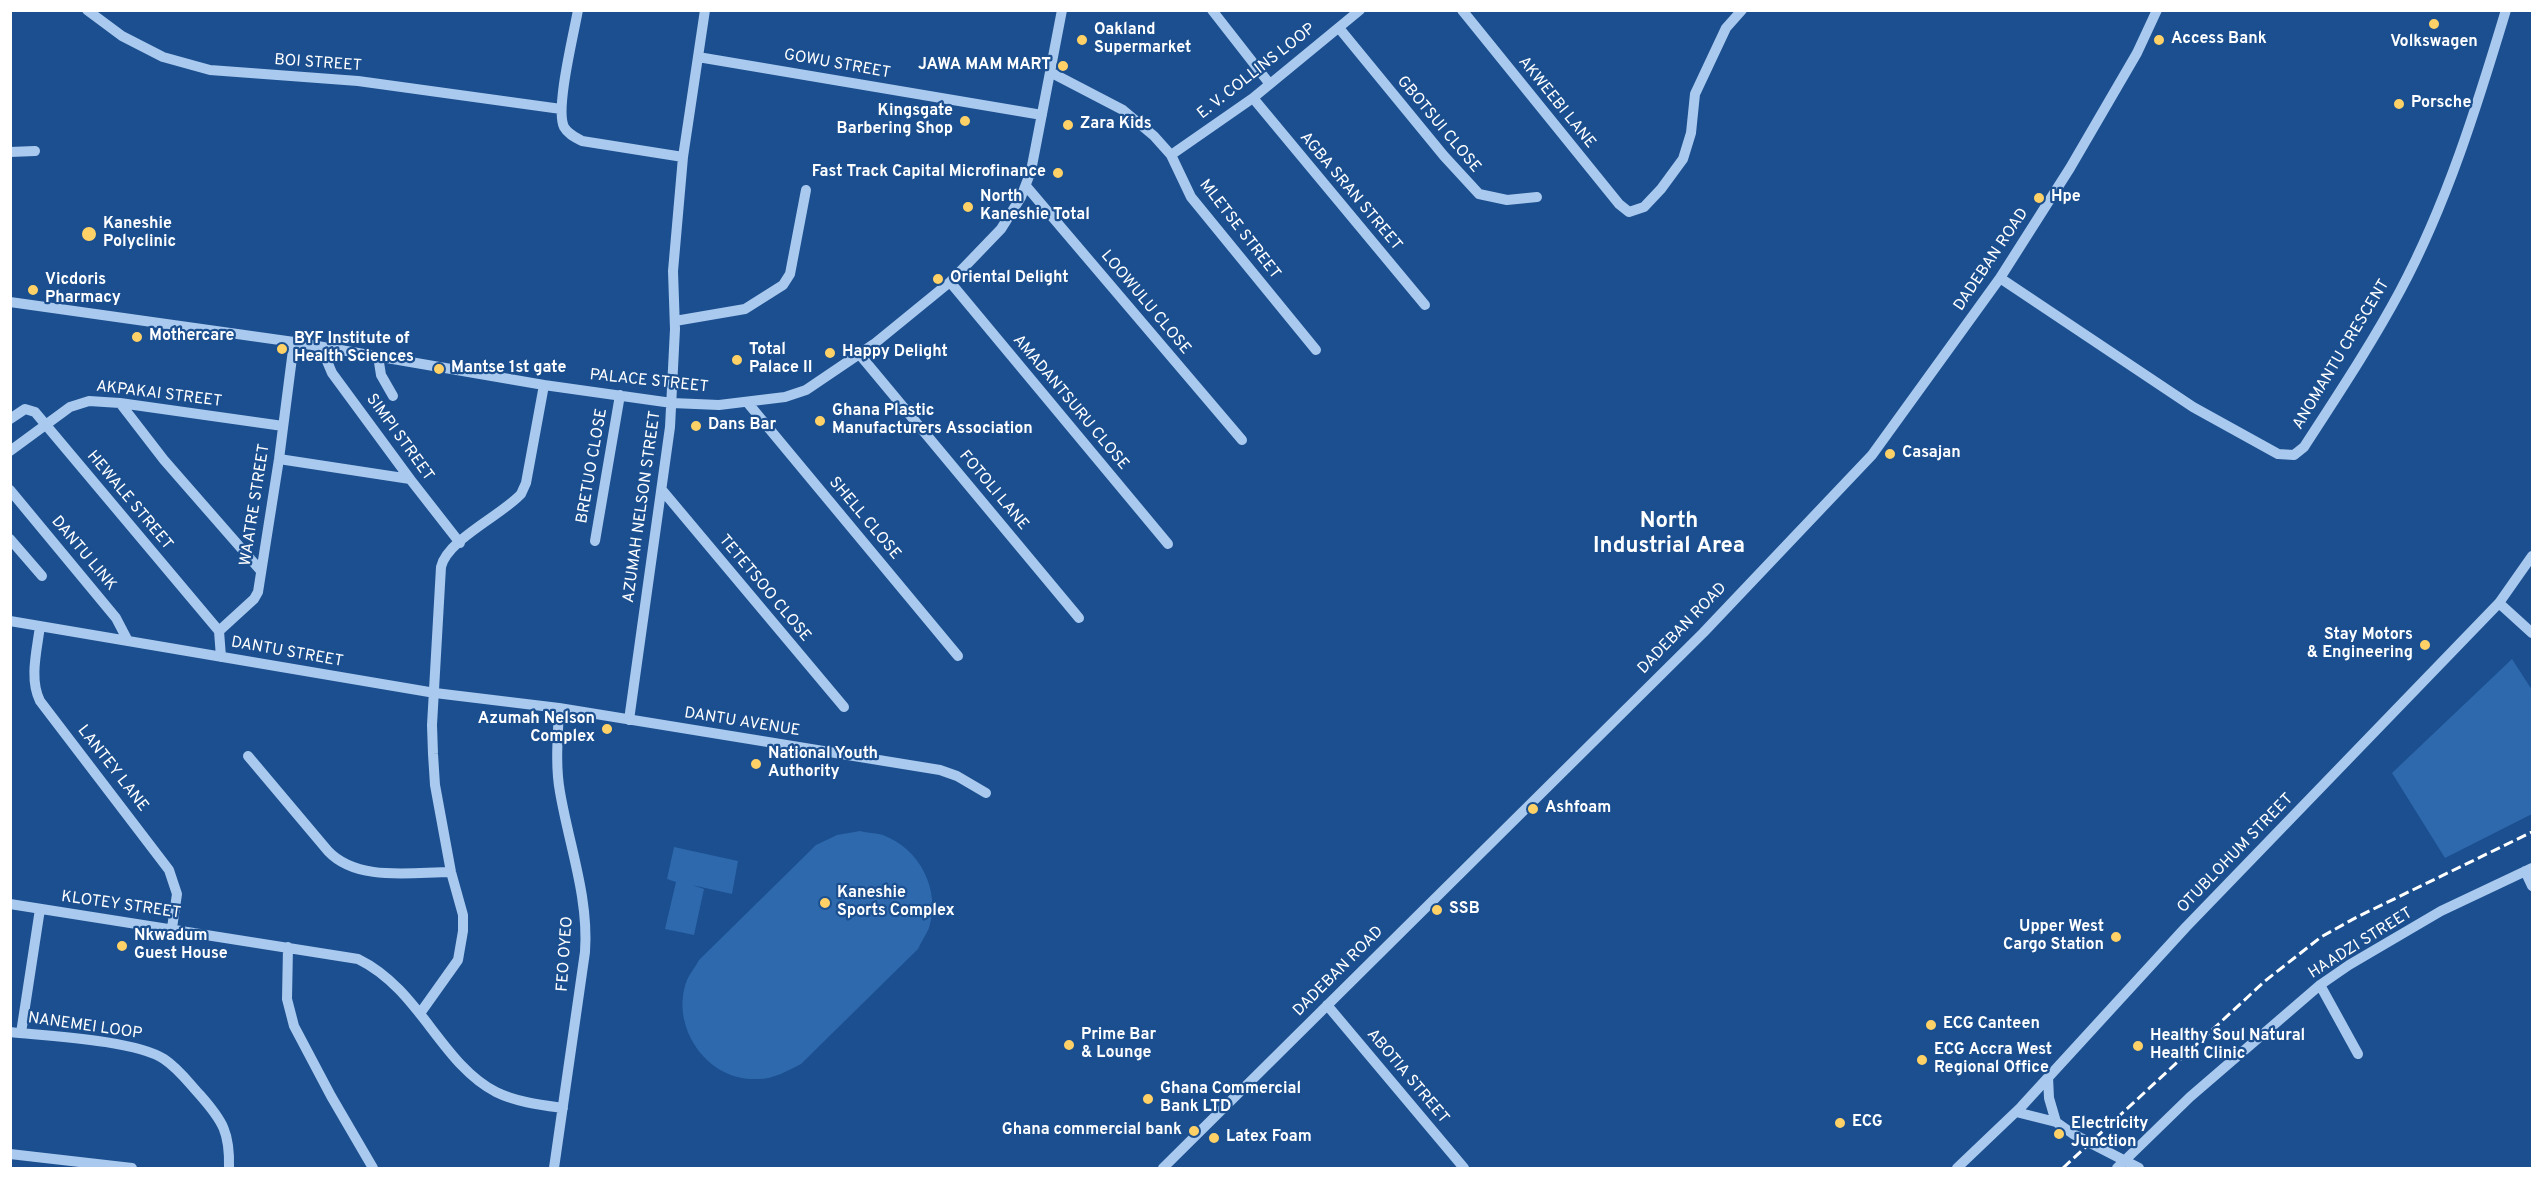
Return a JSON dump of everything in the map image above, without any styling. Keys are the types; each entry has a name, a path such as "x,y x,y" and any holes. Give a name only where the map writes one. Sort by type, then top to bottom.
{"street":[{"name":"BOI STREET","path":"87,10 122,36 163,57 210,70 358,81 561,109"},
{"path":"578,10 561,109 564,128 582,141 683,157"},
{"name":"AZUMAH NELSON STREET","path":"629,720 672,403 675,321 673,271 683,157 705,10"},
{"name":"PALACE STREET","path":"10,302 294,342 544,385 672,403 705,405 747,402 798,393 860,355 950,282 1001,230 1026,186 1062,10"},
{"path":"1212,10 1269,83"},
{"name":"E. V. COLLINS LOOP","path":"1172,155 1253,98 1360,10"},
{"name":"AKWEEBI LANE","path":"1462,10 1618,204 1629,212 1644,207 1661,189 1683,159 1691,133 1695,94 1726,28 1742,10"},
{"name":"DADEBAN ROAD","path":"1163,1168 1703,633 1872,455 2000,278 2077,156 2137,53 2157,10"},
{"name":"ANOMANTU CRESCENT","path":"2000,278 2193,407 2278,454 2294,455 2304,447 2367,348 2400,290 2458,160 2506,10"},
{"name":"GBOTSUI CLOSE","path":"1339,28 1479,194 1507,200 1537,197"},
{"name":"GOWU STREET","path":"698,57 1042,115"},
{"name":"MLETSE STREET","path":"1050,72 1123,110 1172,155 1191,197 1316,350"},
{"name":"AGBA SRAN STREET","path":"1253,98 1425,305"},
{"path":"10,152 35,151"},
{"name":"LOOWULU CLOSE","path":"1026,186 1242,440"},
{"path":"675,321 740,310 785,283 790,274 806,190"},
{"name":"AMADANTSURU CLOSE","path":"950,282 1168,544"},
{"name":"WAATRE STREET","path":"219,631 256,597 279,459 294,342"},
{"name":"SIMPI STREET","path":"321,347 332,373 460,543"},
{"name":"FOTOLI LANE","path":"860,355 1079,618"},
{"path":"378,356 381,375 393,396"},
{"path":"421,1012 458,960 463,915 451,872 435,785 432,725 441,567 444,558 460,543 521,494 526,483 544,385"},
{"name":"BRETUO CLOSE","path":"595,541 620,395"},
{"name":"AKPAKAI STREET","path":"10,451 79,402 89,401 120,403 283,426"},
{"name":"SHELL CLOSE","path":"747,402 958,656"},
{"path":"120,403 164,460 261,571"},
{"name":"HEWALE STREET","path":"10,419 25,409 35,412 219,631"},
{"path":"279,459 410,479"},
{"name":"DANTU LINK","path":"10,490 116,618 128,641"},
{"name":"TETETSOO CLOSE","path":"662,490 844,707"},
{"path":"10,539 42,576"},
{"name":"OTUBLOHUM STREET","path":"1957,1168 2016,1112 2186,927 2499,603 2532,556"},
{"path":"2499,603 2532,633"},
{"name":"DANTU STREET","path":"10,621 435,693 559,708"},
{"name":"LANTEY LANE","path":"40,626 35,667 36,693 169,870 177,894 172,928"},
{"path":"219,631 221,657"},
{"name":"DANTU AVENUE","path":"559,708 940,770 957,776 986,793"},
{"name":"FEO OYEO","path":"554,1168 585,952 586,925 583,900 559,789 559,708"},
{"path":"248,756 322,844 344,865 363,871 451,872"},
{"path":"2529,869 2532,886"},
{"name":"HAADZI STREET","path":"2120,1165 2190,1097 2320,985 2349,965 2441,911 2529,869"},
{"name":"KLOTEY STREET","path":"10,904 348,956 366,962 401,990 453,1054 479,1081 507,1096 563,1108"},
{"path":"16,1032 40,909"},
{"path":"288,947 287,999 294,1026 330,1096 373,1168"},
{"path":"2320,985 2358,1054"},
{"name":"ABOTIA STREET","path":"1327,1005 1464,1168"},
{"name":"NANEMEI LOOP","path":"16,1032 129,1046 162,1057 176,1067 189,1081 223,1123 230,1146 230,1168"},
{"path":"2048,1077 2049,1098 2056,1122"},
{"path":"2016,1112 2056,1122 2120,1165 2139,1168"},
{"path":"10,1154 132,1168"}],"shaded area":[{"path":"2512,659 2532,690 2532,814 2445,858 2392,773"},
{"path":"860,831 883,835 896,841 917,861 924,872 932,899 932,914 929,928 918,949 801,1064 764,1079 740,1077 723,1071 708,1061 688,1032 683,1015 683,998 687,980 699,960 816,845 837,835"},
{"path":"674,847 738,861 732,894 692,885 704,889 694,935 665,929 676,882 667,879"}],"railway":[{"path":"2063,1168 2265,981 2321,937 2357,917 2532,832"}],"place":[{"name":"Volkswagen","path":"2434,24"},
{"name":"Oakland Supermarket","path":"1082,40"},
{"name":"Access Bank","path":"2159,40"},
{"name":"JAWA MAM MART","path":"1063,66"},
{"name":"Porsche","path":"2399,104"},
{"name":"Kingsgate Barbering Shop","path":"965,121"},
{"name":"Zara Kids","path":"1068,125"},
{"name":"Fast Track Capital Microfinance","path":"1058,173"},
{"name":"Hpe","path":"2039,198"},
{"name":"North Kaneshie Total","path":"968,207"},
{"name":"Kaneshie Polyclinic","path":"89,234"},
{"name":"Oriental Delight","path":"938,279"},
{"name":"Vicdoris Pharmacy","path":"33,290"},
{"name":"Mothercare","path":"137,337"},
{"name":"BYF Institute of Health Sciences","path":"282,349"},
{"name":"Happy Delight","path":"830,353"},
{"name":"Total Palace II","path":"737,360"},
{"name":"Mantse 1st gate","path":"439,369"},
{"name":"Ghana Plastic Manufacturers Association","path":"820,421"},
{"name":"Dans Bar","path":"696,426"},
{"name":"Casajan","path":"1890,454"},
{"name":"Stay Motors & Engineering","path":"2425,645"},
{"name":"Azumah Nelson Complex","path":"607,729"},
{"name":"National Youth Authority","path":"756,764"},
{"name":"Ashfoam","path":"1533,809"},
{"name":"Kaneshie Sports Complex","path":"825,903"},
{"name":"SSB","path":"1437,910"},
{"name":"Upper West Cargo Station","path":"2116,937"},
{"name":"Nkwadum Guest House","path":"122,946"},
{"name":"ECG Canteen","path":"1931,1025"},
{"name":"Prime Bar & Lounge","path":"1069,1045"},
{"name":"Healthy Soul Natural Health Clinic","path":"2138,1046"},
{"name":"ECG Accra West Regional Office","path":"1922,1060"},
{"name":"Ghana Commercial Bank LTD","path":"1148,1099"},
{"name":"ECG","path":"1840,1123"},
{"name":"Ghana commercial bank","path":"1194,1131"},
{"name":"Electricity Junction","path":"2059,1134"},
{"name":"Latex Foam","path":"1214,1138"}],"district":[{"name":"North Industrial Area","path":"1669,536"}]}
